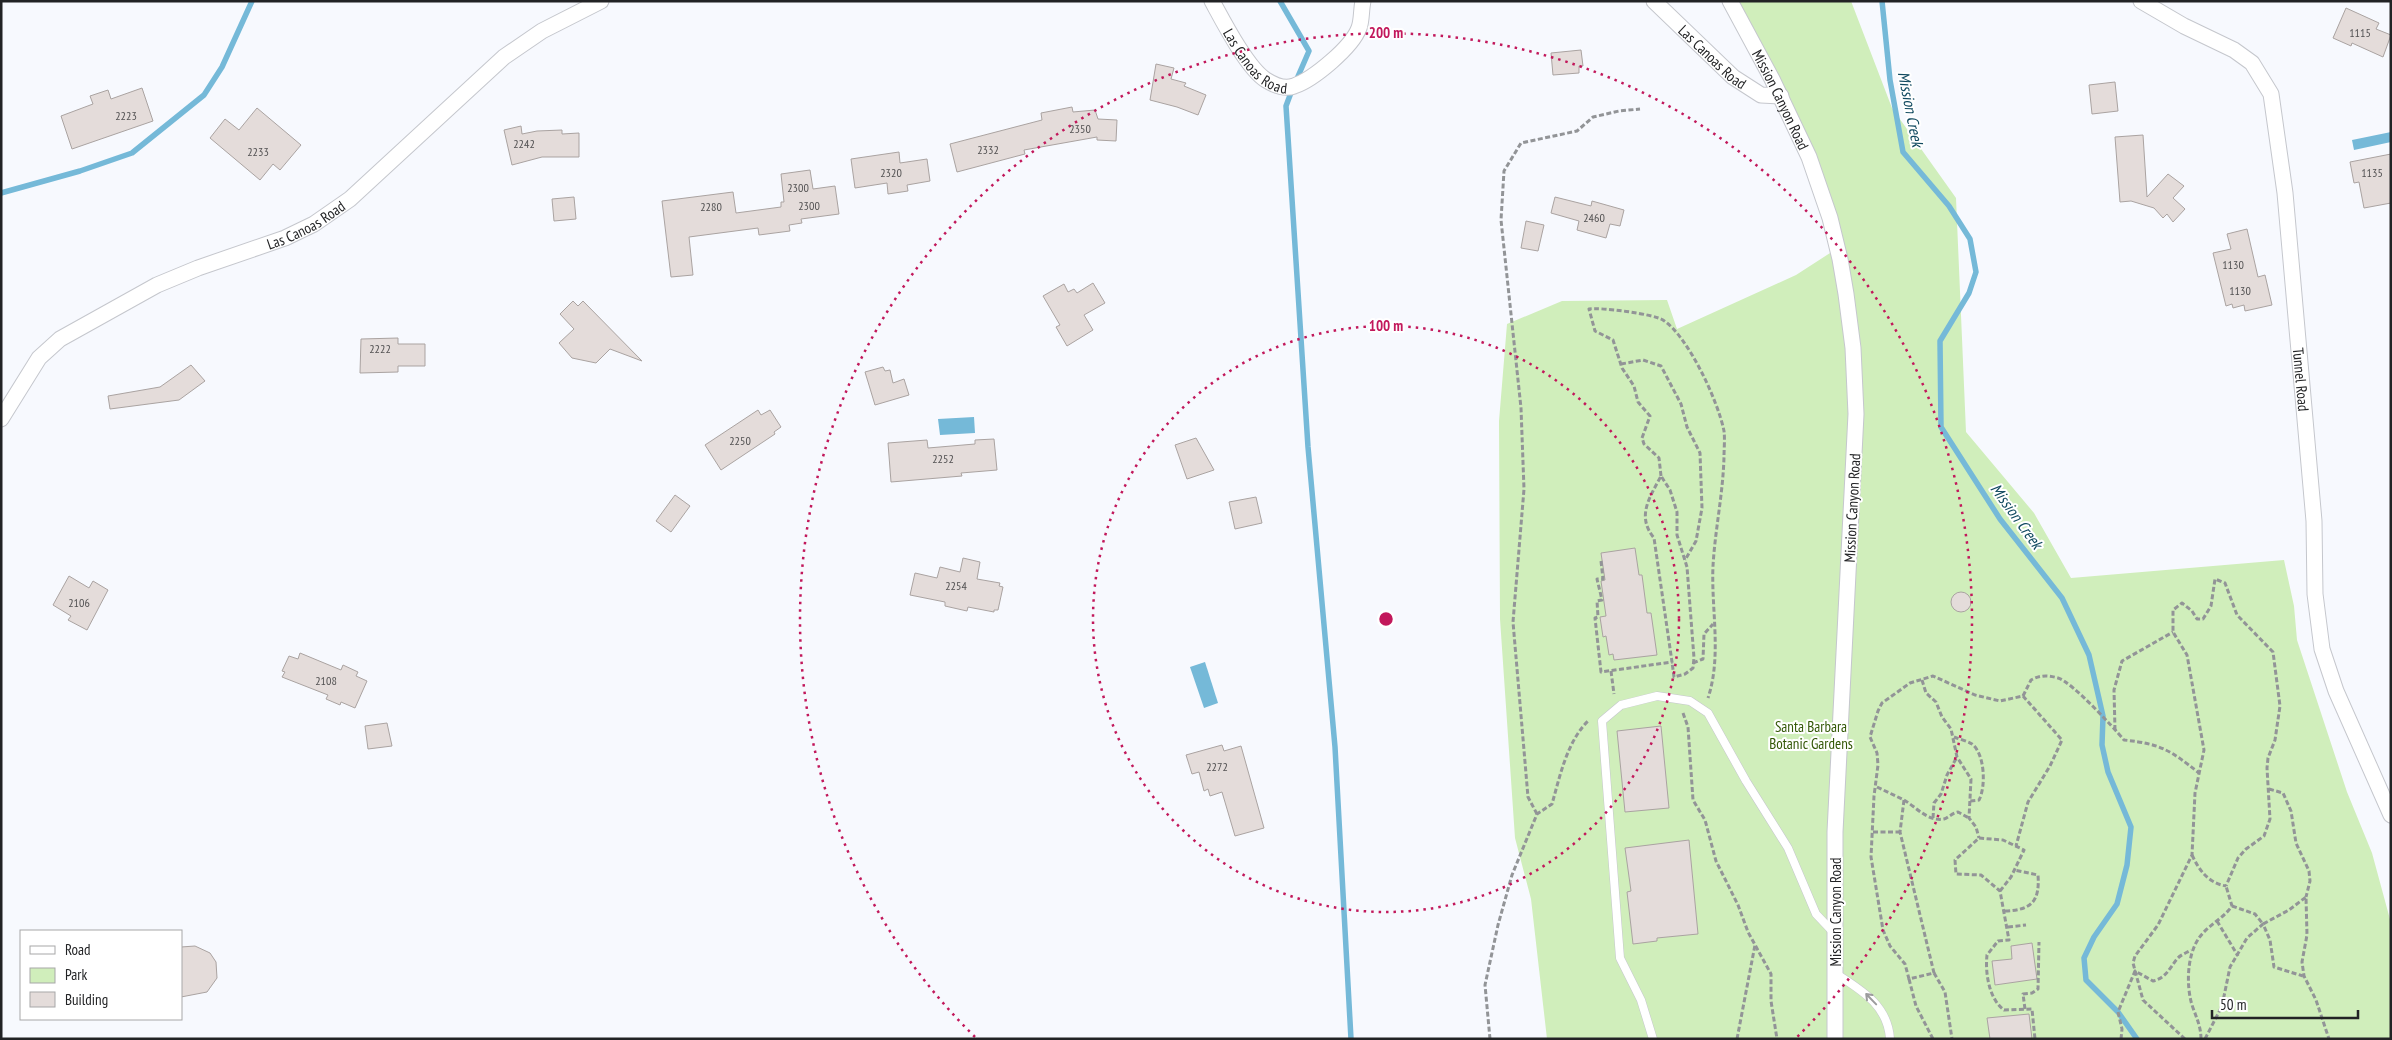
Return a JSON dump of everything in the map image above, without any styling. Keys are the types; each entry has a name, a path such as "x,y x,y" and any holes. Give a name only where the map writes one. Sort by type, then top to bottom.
{"street":[{"name":"Las Canoas Road","path":"1,419 39,358 60,339 157,285 205,265 286,238 314,224 350,198 372,179 504,57 542,31 600,1"},
{"name":"Las Canoas Road","path":"1212,1 1246,58 1263,78 1278,87 1294,86 1322,70 1342,52 1359,28 1363,1"},
{"name":"Las Canoas Road","path":"1654,1 1733,77 1761,95 1781,96"},
{"name":"Mission Canyon Road","path":"1730,1 1781,96 1816,172 1840,259 1853,348 1856,414 1835,832 1834,1039"},
{"name":"Tunnel Road","path":"2141,1 2184,26 2234,50 2252,63 2271,94 2286,203 2314,521 2315,594 2322,649 2336,691 2391,815"}],"lane":[{"path":"1653,1039 1641,1000 1620,958 1602,721 1621,706 1657,696 1690,700 1704,710 1788,848 1816,914 1834,933"},
{"path":"1834,973 1872,998 1889,1025 1890,1039"}],"path":[{"path":"1537,814 1528,797 1513,622 1524,489 1521,408 1511,338 1500,220 1504,170 1521,143 1577,131 1593,117 1619,111 1640,109"},
{"path":"1662,476 1647,502 1646,518 1647,529 1654,538 1674,677 1685,674 1693,668 1694,664 1690,604 1684,561 1677,535 1677,512 1670,490 1662,476 1659,458 1644,444 1642,438 1650,416 1638,402 1634,386 1621,364 1613,340 1595,330 1589,309 1615,310 1662,319 1686,344 1712,395 1724,432 1723,482 1713,566 1715,663 1710,694 1704,710"},
{"path":"1621,364 1644,360 1661,366 1681,404 1687,427 1700,453 1702,508 1696,541 1684,561"},
{"path":"1601,561 1603,579 1598,579 1602,600 1597,601 1598,617 1595,618 1601,672 1672,662"},
{"path":"2185,1039 2143,1000 2135,971 2134,956 2158,925 2192,855 2195,793 2204,750 2186,655 2173,632 2173,610 2182,602 2192,611 2197,619 2203,619 2211,606 2214,578 2225,584 2237,615 2273,652 2280,706 2275,740 2267,763 2271,812 2264,836 2246,849 2238,858 2226,886 2232,906"},
{"path":"1694,664 1703,659 1704,634 1714,623"},
{"path":"2115,730 2115,680 2122,661 2173,632"},
{"path":"1611,671 1616,709"},
{"path":"2024,696 2031,680 2043,675 2060,678 2103,716 2124,740 2143,742 2169,750 2199,773"},
{"path":"1933,1039 1916,1006 1905,964 1890,946 1883,930 1871,857 1878,758 1870,737 1878,710 1882,704 1910,683 1933,676 1975,695 2000,700 2024,696"},
{"path":"1922,680 1926,693 1936,702 1953,737 1957,757 1971,779 1969,818"},
{"path":"2016,846 2028,802 2050,766 2062,740 2024,696"},
{"path":"1673,698 1683,712 1688,727 1693,800 1704,820 1716,861 1755,945 1771,974 1771,1001 1777,1039"},
{"path":"1490,1039 1485,985 1492,950 1512,875 1537,814 1552,804 1563,768 1580,729 1592,717 1602,721"},
{"path":"1953,737 1972,744 1977,751 1982,766 1982,794 1979,800 1970,801"},
{"path":"1933,818 1934,802 1941,794 1947,775 1957,757"},
{"path":"1876,787 1904,800 1925,815 1933,818 1945,819 1958,812 1969,818 1976,827 1979,838"},
{"path":"2268,789 2283,793 2291,811 2296,843 2309,871 2310,881 2306,897 2307,935 2302,962 2304,976 2316,1000 2329,1039"},
{"path":"1904,800 1900,832 1934,973 1945,992 1952,1039"},
{"path":"1873,832 1900,832"},
{"path":"2000,891 2024,850 2003,840 1979,838 1955,860 1956,874 1981,875 2000,891 2009,940 1998,941 1988,955 1991,990 2004,1010 2032,1009 2035,1039"},
{"path":"2192,855 2199,871 2210,880 2226,886"},
{"path":"2005,911 2022,910 2033,903 2039,887 2038,874 2014,870"},
{"path":"2205,1039 2222,1006 2230,968 2248,938 2263,924 2289,910 2306,897"},
{"path":"2201,1039 2200,1024 2189,992 2192,950 2200,936 2232,906"},
{"path":"2232,906 2255,914 2263,924 2270,940 2274,967 2304,976"},
{"path":"2217,921 2238,957"},
{"path":"2008,927 2026,925"},
{"path":"2025,1009 2023,994 2032,993 2038,989 2039,942"},
{"path":"1737,1039 1755,945"},
{"path":"2135,971 2152,981 2159,980 2170,971 2178,958 2192,950"},
{"path":"2121,1039 2122,1030 2118,1012 2135,971"},
{"path":"1909,979 1934,973"}],"green space":[{"name":"Santa Barbara Botanic Gardens","path":"1729,1 1851,1 1892,108 1956,198 1966,432 2034,513 2071,578 2284,560 2294,606 2297,640 2347,792 2372,853 2391,923 2391,1039 1547,1039 1531,899 1515,838 1500,619 1499,421 1507,324 1562,301 1667,300 1677,329 1796,275 1844,244"}],"water":[{"path":"2391,132 2391,142 2354,150 2352,140"},
{"path":"974,417 975,433 940,435 938,419"},
{"path":"1205,662 1218,703 1204,708 1190,667"}],"building":[{"path":"2346,8 2379,23 2376,29 2391,35 2383,57 2352,43 2351,46 2333,38"},
{"path":"1581,50 1583,66 1579,66 1579,73 1553,75 1551,53"},
{"path":"1156,64 1174,68 1171,79 1186,83 1184,86 1206,95 1198,115 1150,100"},
{"path":"2115,82 2118,111 2092,114 2089,85"},
{"path":"142,88 153,121 72,149 61,116 93,104 90,96 108,90 111,99"},
{"path":"1072,107 1073,112 1095,110 1098,119 1117,120 1116,141 1097,140 1097,137 1024,150 1025,154 957,172 950,144 1042,120 1041,113"},
{"path":"257,108 301,145 280,170 273,164 260,180 210,138 225,119 239,130"},
{"path":"521,126 522,134 562,130 562,134 579,133 579,157 542,157 512,165 504,130"},
{"path":"2143,135 2147,197 2168,174 2184,186 2173,198 2185,209 2173,222 2167,214 2163,218 2154,208 2131,201 2120,202 2115,137"},
{"path":"899,152 900,163 927,159 930,181 907,185 908,191 888,194 887,183 855,188 851,159"},
{"path":"2391,154 2391,203 2364,208 2359,182 2354,183 2350,162"},
{"path":"810,170 813,189 835,186 839,214 801,219 802,223 789,225 790,231 759,235 758,228 689,237 693,275 671,277 662,201 733,192 736,213 781,207 781,202 784,202 781,174"},
{"path":"574,197 576,219 554,221 552,199"},
{"path":"1555,197 1591,206 1592,201 1624,210 1620,226 1610,224 1606,238 1577,230 1579,221 1551,213"},
{"path":"1526,221 1544,225 1538,251 1521,248"},
{"path":"2247,229 2258,277 2265,275 2272,305 2245,311 2244,305 2233,308 2232,304 2226,306 2213,253 2231,249 2227,234"},
{"path":"1093,283 1105,303 1084,315 1093,330 1067,346 1056,327 1060,325 1043,296 1064,284 1068,292 1074,289 1077,293"},
{"path":"573,301 578,306 583,301 642,361 610,349 596,363 572,358 559,343 574,329 560,314"},
{"path":"398,338 398,344 425,344 425,366 398,366 398,372 360,373 361,339"},
{"path":"191,365 205,381 179,400 110,409 108,396 160,387"},
{"path":"883,367 885,371 890,370 893,383 904,379 909,395 875,405 865,372"},
{"path":"758,410 761,415 770,410 781,427 774,432 775,434 721,470 705,445"},
{"path":"1196,438 1214,470 1187,479 1175,445"},
{"path":"994,439 997,470 961,473 962,476 891,482 888,443 927,440 928,448 975,444 975,440"},
{"path":"675,495 690,506 671,532 656,521"},
{"path":"1256,497 1262,523 1235,529 1229,502"},
{"path":"1635,548 1639,575 1642,575 1647,613 1651,613 1657,655 1614,660 1613,654 1609,655 1606,636 1603,637 1600,617 1606,616 1601,581 1605,580 1601,553"},
{"path":"963,558 980,562 977,579 1000,583 999,586 1003,587 998,610 994,610 994,612 968,607 967,611 945,606 945,602 910,595 915,573 937,578 940,567 960,572"},
{"path":"69,576 89,588 93,581 108,590 87,630 68,620 71,616 53,605"},
{"path":"1961,592 1968,595 1971,602 1968,609 1961,612 1954,609 1951,602 1954,595"},
{"path":"300,653 341,670 343,665 358,672 356,676 367,681 355,708 341,702 340,705 326,699 328,695 282,677 285,672 282,671 289,656 298,659"},
{"path":"387,723 392,746 368,749 365,726"},
{"path":"1661,726 1669,808 1625,812 1617,731"},
{"path":"1222,745 1224,751 1241,746 1264,828 1235,836 1222,792 1210,796 1208,789 1204,791 1199,772 1192,774 1186,755"},
{"path":"1689,840 1698,934 1657,938 1657,941 1633,944 1627,892 1631,891 1625,848"},
{"path":"2032,943 2037,979 1995,985 1992,961 2012,959 2011,946"},
{"path":"195,946 210,953 216,962 217,978 207,992 182,997 182,947"},
{"path":"2029,1014 2032,1039 1990,1039 1987,1018"}],"waterway":[{"path":"1,193 80,171 132,153 204,95 222,67 252,1"},
{"path":"1280,1 1309,51 1296,81"},
{"name":"Mission Creek","path":"1882,1 1890,80 1903,152 1949,206 1970,239 1976,272 1969,293 1940,341 1941,427 2000,519 2062,598 2089,655 2103,716 2102,745 2108,772 2131,827 2127,865 2117,904 2094,937 2084,958 2086,980 2118,1012 2137,1039"},
{"path":"1292,90 1286,106 1308,447 1335,747 1351,1039"}]}
